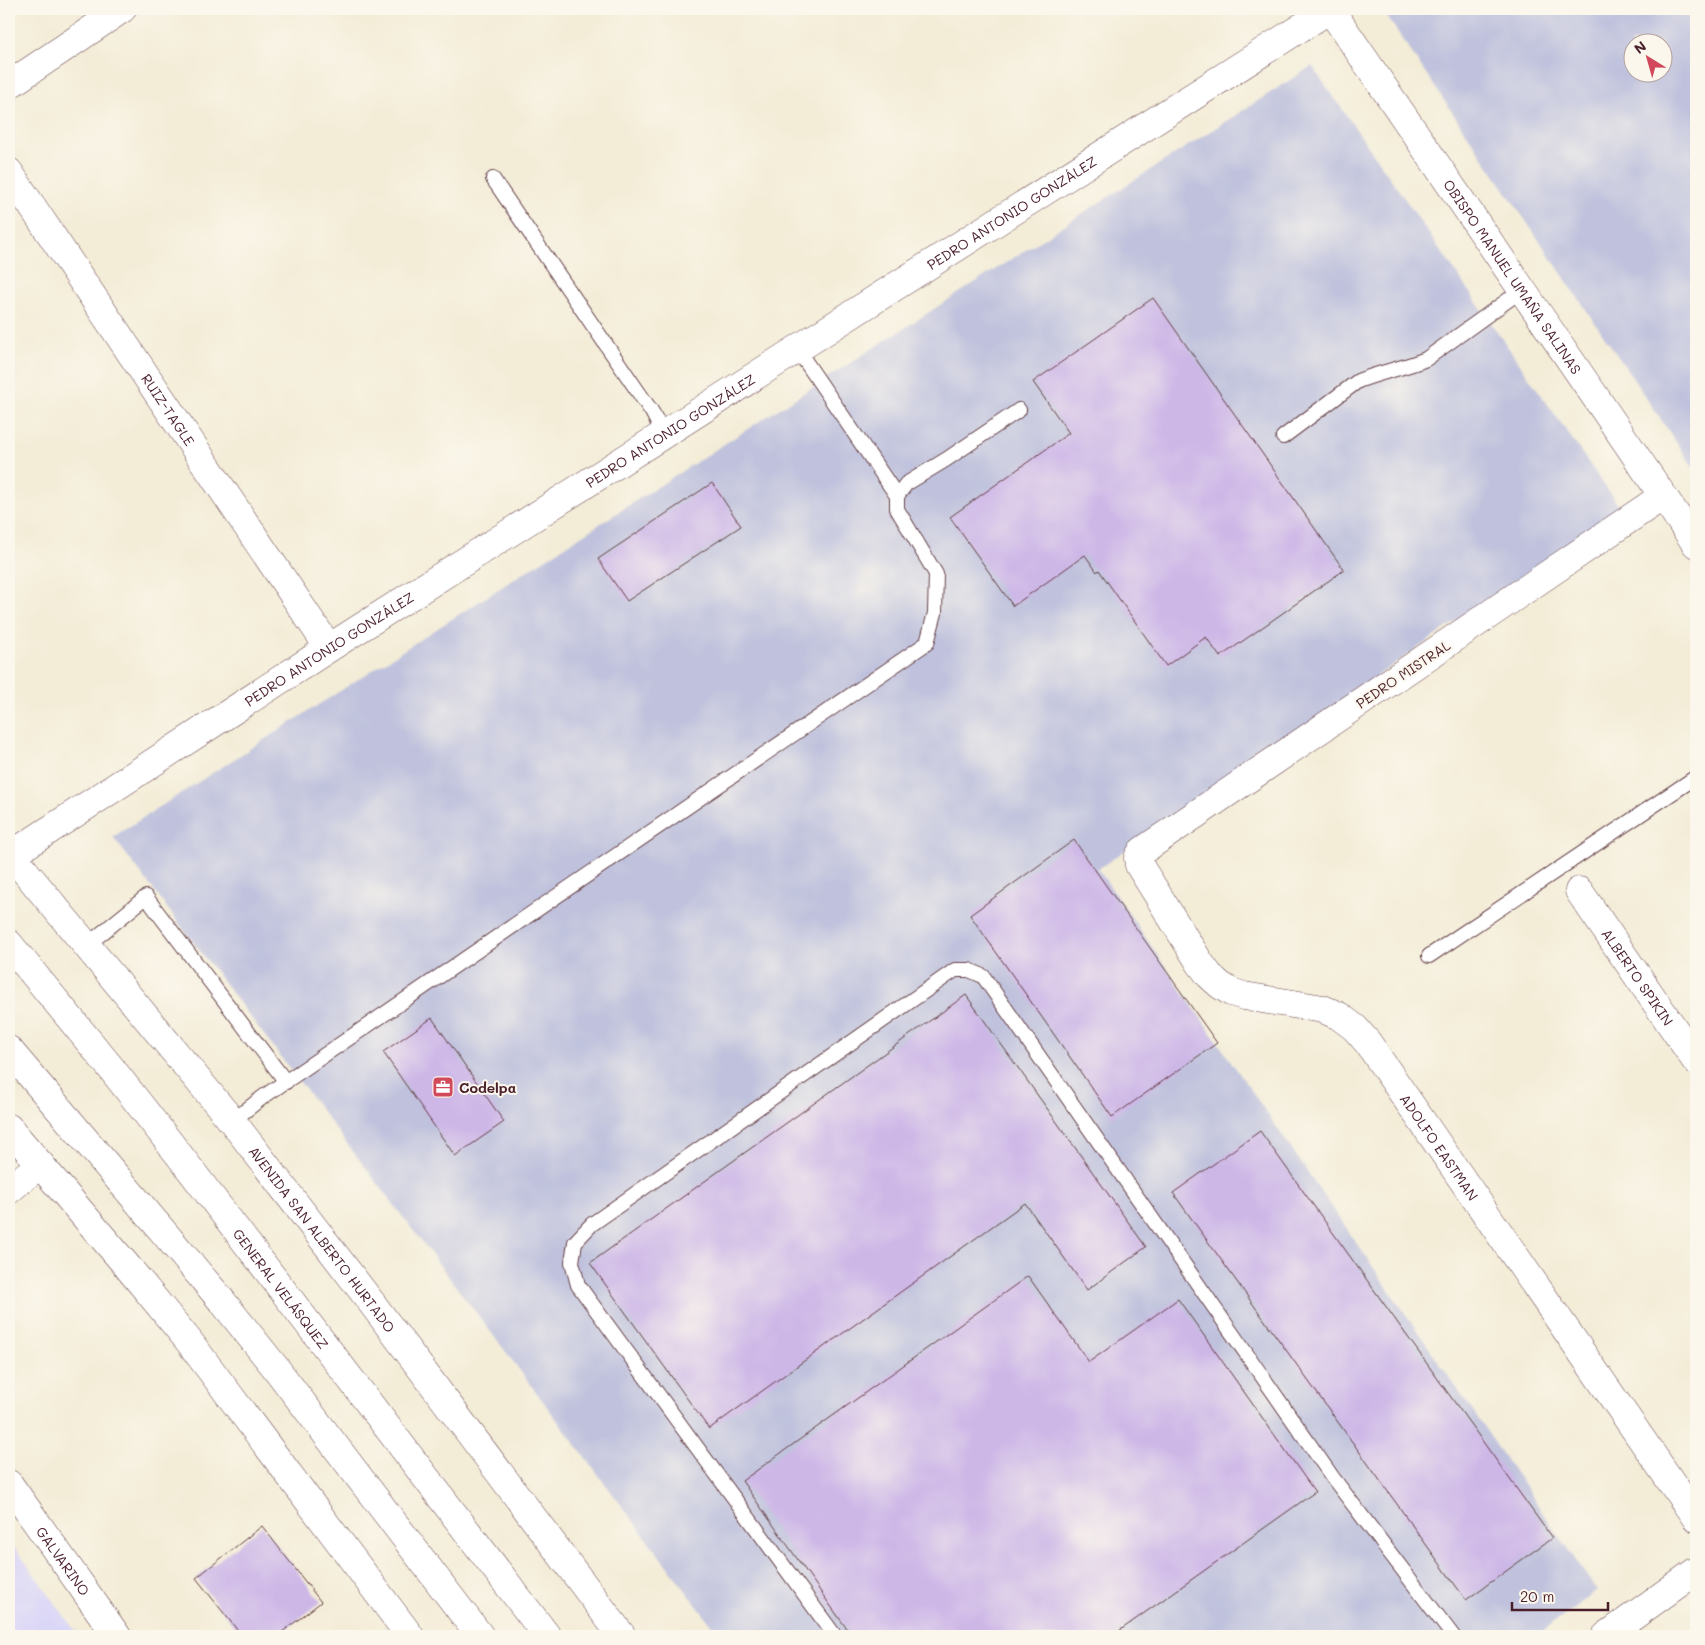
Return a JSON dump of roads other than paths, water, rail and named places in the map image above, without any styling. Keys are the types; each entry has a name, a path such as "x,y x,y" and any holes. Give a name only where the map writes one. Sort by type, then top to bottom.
{"main road":[{"path":"9,85 122,9"},
{"name":"OBISPO MANUEL UMAÑA SALINAS","path":"1330,9 1696,544"},
{"name":"PEDRO ANTONIO GONZÁLEZ","path":"10,853 1330,9"},
{"name":"RUIZ-TAGLE","path":"9,172 329,648"},
{"name":"PEDRO MISTRAL","path":"1142,851 1663,496"},
{"name":"ADOLFO EASTMAN","path":"1142,851 1138,858 1139,865 1200,963 1220,985 1244,996 1323,1009 1339,1016 1362,1035 1696,1518"},
{"name":"AVENIDA SAN ALBERTO HURTADO","path":"10,853 232,1121 371,1302 622,1636"},
{"name":"ALBERTO SPIKIN","path":"1579,891 1696,1061"},
{"name":"GENERAL VELÁSQUEZ","path":"9,944 184,1160 547,1636"},
{"path":"9,1050 222,1301 275,1367 480,1636"},
{"path":"9,1128 188,1340 410,1636"},
{"path":"9,1190 40,1164"},
{"name":"GALVARINO","path":"9,1484 117,1636"},
{"path":"1606,1636 1696,1571"}],"lane":[{"path":"493,179 652,412 664,435"},
{"path":"1283,437 1358,381 1426,359 1522,290"},
{"path":"232,1121 286,1082 927,643 936,613 936,574 897,509 897,496 797,349"},
{"path":"897,496 906,484 1020,410"},
{"path":"1429,956 1696,777"},
{"path":"86,946 146,897 286,1082"},
{"path":"835,1636 578,1285 572,1262 575,1242 592,1224 955,970 969,970 983,976 1333,1478 1453,1636"}],"place":[{"name":"Codelpa","path":"443,1087"}]}
